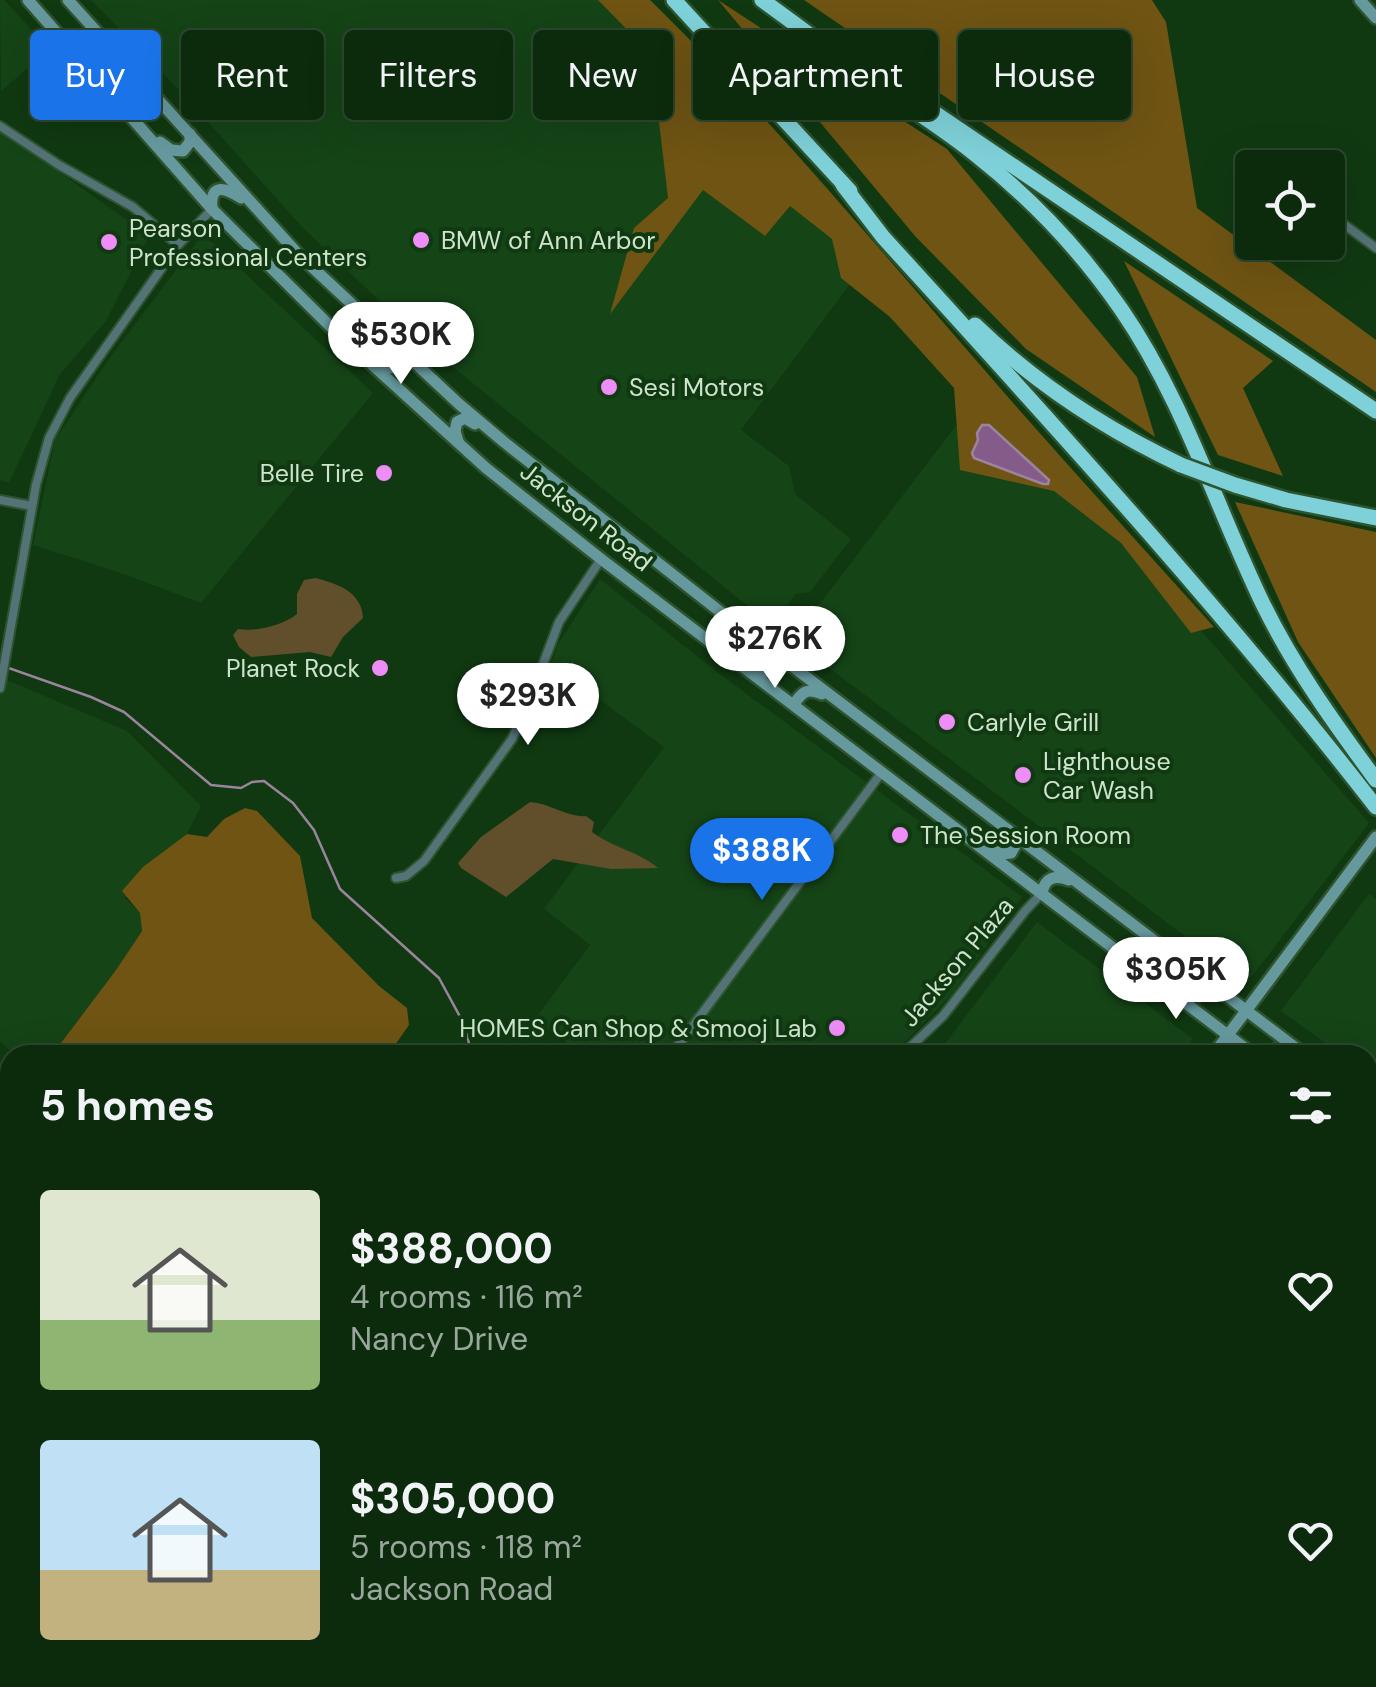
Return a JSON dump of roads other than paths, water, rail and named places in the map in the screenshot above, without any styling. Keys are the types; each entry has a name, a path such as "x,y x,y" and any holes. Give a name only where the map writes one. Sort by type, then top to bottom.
{"highway":[{"path":"674,0 970,320 1030,374 1095,419 1182,465 1286,500 1376,518"},
{"path":"762,0 804,30"},
{"path":"938,114 1376,411"},
{"path":"928,120 975,154 1047,218 1122,311 1167,387 1262,603 1287,650 1376,780"},
{"path":"843,184 883,237 1238,636 1376,807"}],"main road":[{"name":"Jackson Road","path":"28,0 212,209 458,443 602,559 1240,1045"},
{"name":"Jackson Road","path":"68,0 297,253 504,442 1290,1045"},
{"path":"1360,0 1376,18"},
{"path":"137,124 178,152 187,148 190,134"},
{"path":"212,209 211,200 222,188 257,208"},
{"path":"368,361 391,369 401,360 402,350"},
{"path":"458,443 455,426 465,418 504,442"},
{"path":"734,659 767,672 776,664 775,653"},
{"path":"794,704 810,689 840,701"},
{"path":"969,839 1008,854 1016,848 1013,833"},
{"path":"1220,1045 1376,838"},
{"path":"1042,893 1045,883 1058,876 1090,891"},
{"path":"1151,976 1192,996 1202,992 1205,978"}],"street":[{"path":"0,126 59,166 133,207 178,245"},
{"path":"0,688 44,451 62,410 178,245 212,209"},
{"path":"1345,225 1376,248"},
{"path":"0,500 32,506"},
{"path":"396,878 424,861 512,739 559,622 602,559"},
{"path":"678,1045 882,772"},
{"name":"Jackson Plaza","path":"913,1045 943,1016 1042,893"}],"waterway":[{"path":"0,665 124,712 211,785 241,788 264,781 293,803 314,830 340,889 439,978 464,1024 469,1045"}],"place":[{"name":"BMW of Ann Arbor","path":"421,240"},
{"name":"Pearson Professional Centers","path":"109,242"},
{"name":"Sesi Motors","path":"609,387"},
{"name":"Belle Tire","path":"384,473"},
{"name":"Planet Rock","path":"380,668"},
{"name":"Carlyle Grill","path":"947,722"},
{"name":"Lighthouse Car Wash","path":"1023,775"},
{"name":"The Session Room","path":"900,835"},
{"name":"HOMES Can Shop & Smooj Lab","path":"837,1028"}]}
